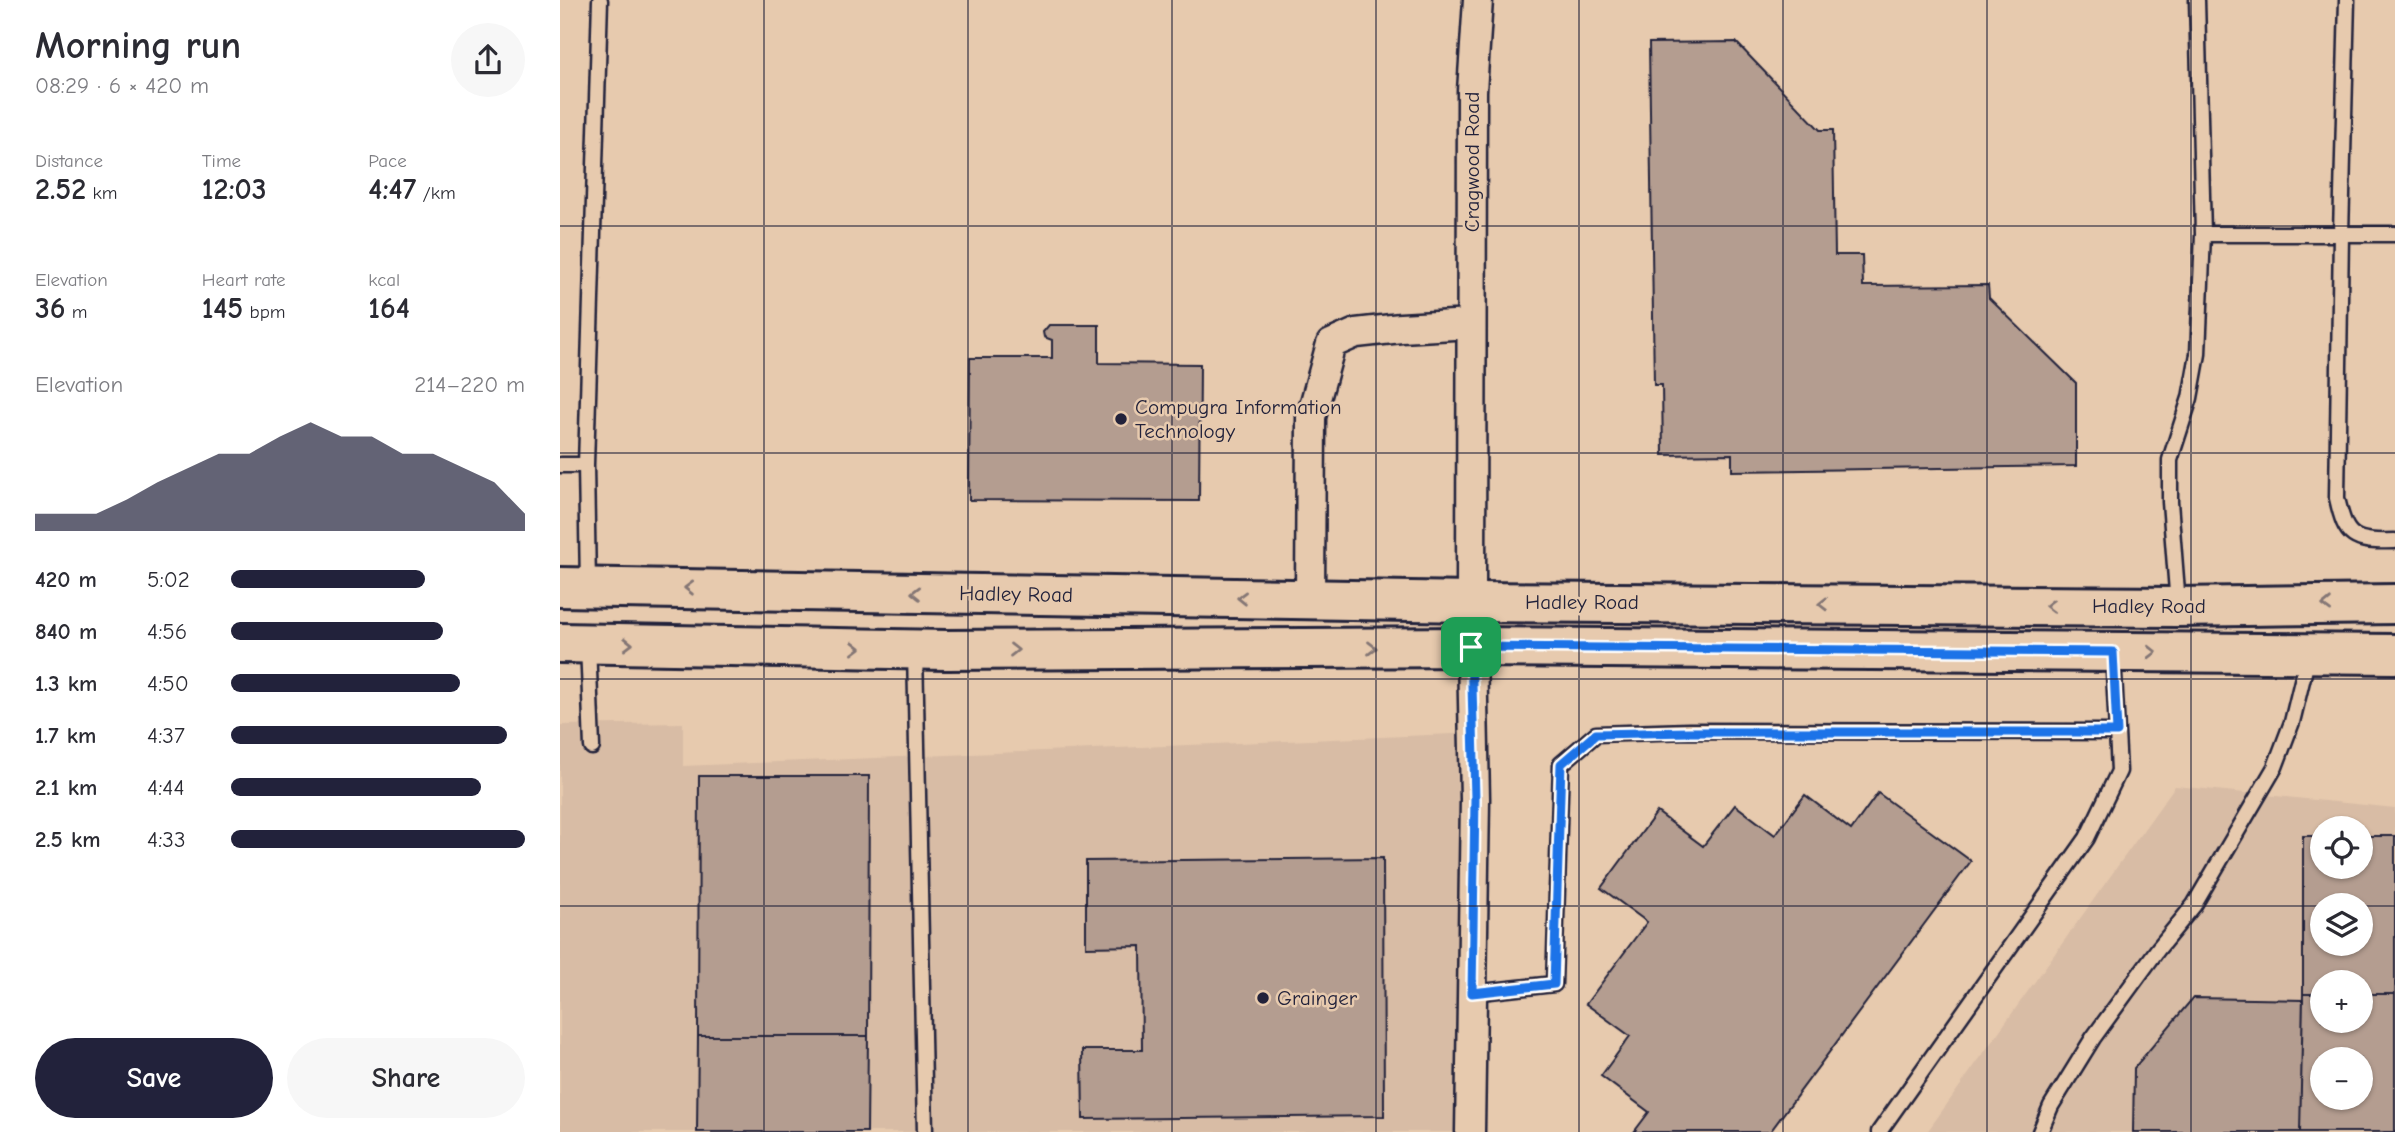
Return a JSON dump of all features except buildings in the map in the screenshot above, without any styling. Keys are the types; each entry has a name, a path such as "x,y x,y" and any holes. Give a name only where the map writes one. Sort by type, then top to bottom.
{"main road":[{"name":"Hadley Road","path":"574,587 1471,602 2178,607 2395,604"},
{"path":"574,643 915,649 1471,647 2395,654"}],"street":[{"name":"Cragwood Road","path":"1470,1132 1475,799 1471,647 1472,91 1478,0"},
{"path":"1310,599 1311,417 1331,344 1356,334 1471,324"}],"lane":[{"path":"574,587 586,465 600,0"},
{"path":"2178,607 2170,502 2171,460 2190,398 2198,354 2203,234 2197,0"},
{"path":"2347,0 2337,498 2342,523 2351,534 2367,542 2395,541"},
{"path":"2203,234 2395,234"},
{"path":"560,465 586,465"},
{"path":"574,643 592,747"},
{"path":"915,649 925,1132"},
{"path":"1879,1132 2087,838 2119,771 2113,652"},
{"path":"2040,1132 2051,1106 2093,1038 2194,905 2275,767 2292,722 2308,653"},
{"path":"1472,993 1554,984 1561,764 1596,734 2117,732"}],"shaded area":[{"path":"683,723 683,766 1477,733 1460,1132 560,1132 560,725"},
{"path":"2175,786 2395,808 2395,1132 1927,1132"}],"place":[{"name":"Compugra Information Technology","path":"1121,419"},
{"name":"Grainger","path":"1263,998"}],"route":[{"path":"1471,647 2113,652 2117,732 1596,734 1561,764 1554,984 1472,993 1475,799 1471,647"}]}
